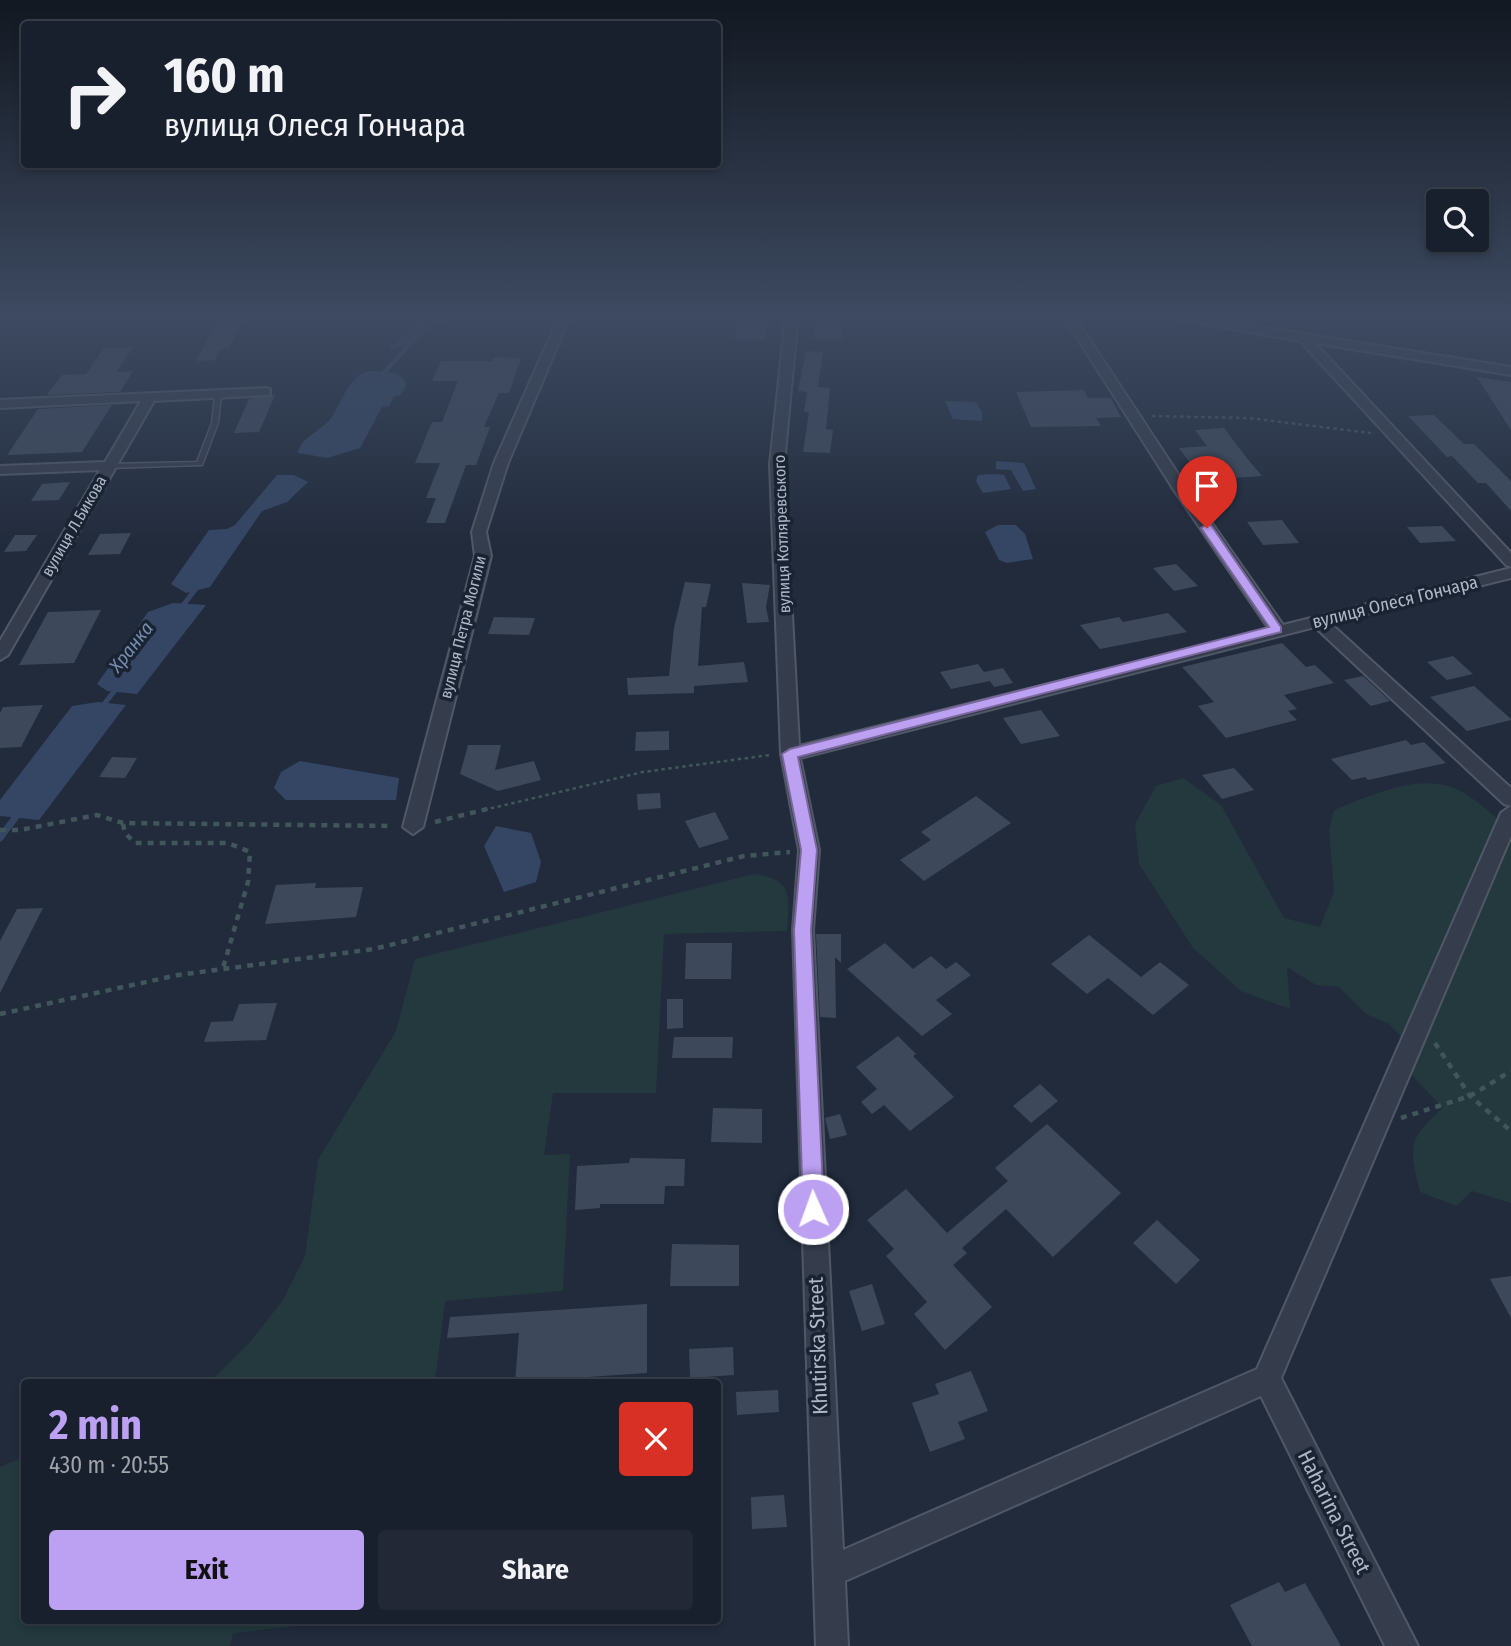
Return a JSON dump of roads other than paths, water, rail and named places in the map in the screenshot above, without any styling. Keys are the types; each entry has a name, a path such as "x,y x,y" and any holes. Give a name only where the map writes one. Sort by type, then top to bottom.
{"street":[{"name":"вулиця Петра Могили","path":"412,827 483,556 479,532 501,463 532,391"},
{"name":"вулиця Котляревського","path":"784,391 777,464 790,754"},
{"path":"1118,391 1277,629"},
{"path":"1352,391 1511,562"},
{"path":"0,404 266,393"},
{"name":"вулиця Л.Бикова","path":"0,655 149,398"},
{"path":"0,470 108,466"},
{"name":"вулиця Олеся Гончара","path":"790,754 1277,629 1511,573"},
{"path":"1318,621 1511,799"},
{"name":"Khutirska Street","path":"790,754 809,850 803,930 831,1646"},
{"path":"827,1573 1267,1379 1511,813"},
{"name":"Haharina Street","path":"1267,1379 1402,1646"}],"lane":[{"path":"108,466 200,464 215,423 218,395"}],"water":[{"path":"347,391 403,391 401,395 394,396 389,406 382,407 360,448 327,458 298,453 302,443 331,418"},
{"path":"945,401 976,402 982,412 982,421 953,419"},
{"path":"996,461 1024,463 1036,489 1023,491 1011,470 996,469"},
{"path":"277,475 294,475 308,482 287,502 262,511 210,587 186,593 171,584 209,530 227,529 235,525"},
{"path":"978,475 1004,475 1011,489 983,493 976,481"},
{"path":"998,525 1016,525 1025,534 1033,559 1007,563 999,560 985,532"},
{"path":"173,603 206,605 137,694 107,691 97,684 148,612"},
{"path":"98,702 126,705 39,820 0,816 0,800 72,706"},
{"path":"300,761 399,778 396,800 286,800 274,788 281,772"},
{"path":"496,826 531,833 541,862 536,882 504,892 484,846"}],"waterway":[{"name":"Хранка","path":"181,608 198,586"},
{"name":"Хранка","path":"100,709 117,688"},
{"name":"Хранка","path":"0,838 18,814"}]}
